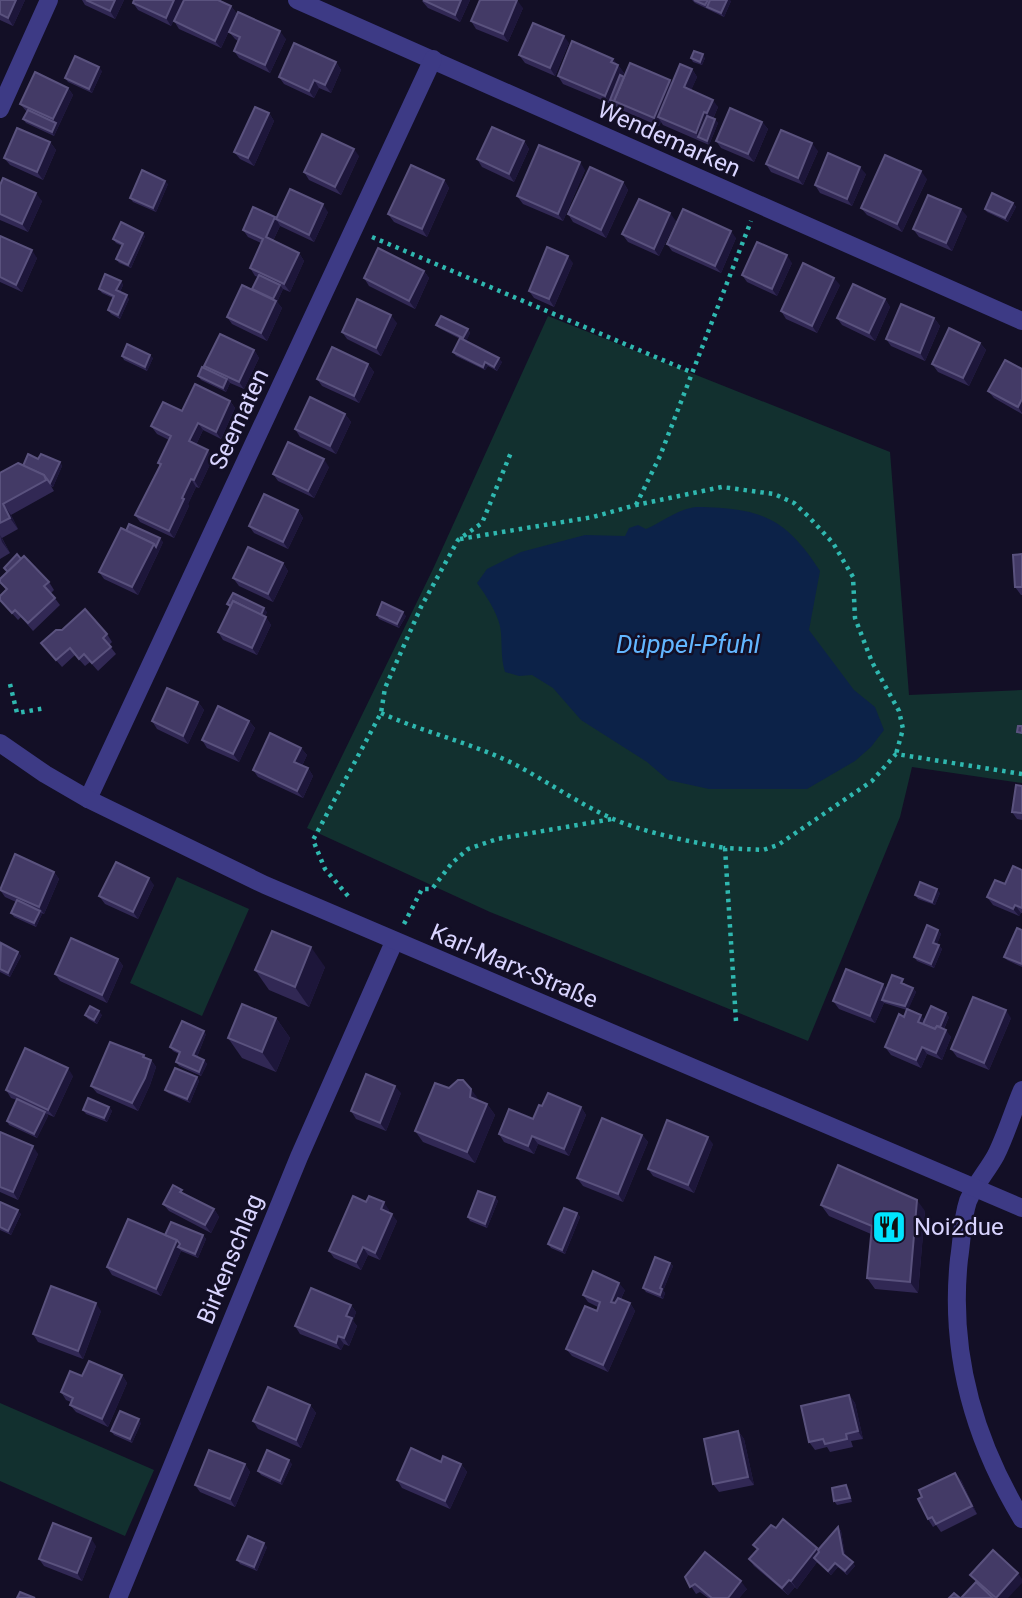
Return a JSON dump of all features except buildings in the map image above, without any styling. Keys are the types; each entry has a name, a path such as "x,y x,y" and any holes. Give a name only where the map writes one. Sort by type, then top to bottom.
{"street":[{"path":"0,109 49,0"},
{"name":"Wendemarken","path":"297,0 1022,321"},
{"name":"Seematen","path":"88,799 433,59"},
{"name":"Karl-Marx-Straße","path":"0,743 88,799 265,885 1022,1208"},
{"name":"Birkenschlag","path":"118,1598 299,1157 394,942"},
{"path":"1022,1090 996,1154 968,1202 957,1280 960,1357 971,1406 986,1450 1022,1519"}],"path":[{"path":"636,505 660,456 752,218"},
{"path":"355,230 691,372"},
{"path":"351,900 324,869 313,840 381,713 385,688 421,607 458,540 482,523 512,450"},
{"path":"381,713 516,765 612,819 725,848 763,850 778,845 872,781 896,754 903,729 900,711 872,662 855,618 853,578 833,543 794,503 774,494 722,487 593,517 458,540"},
{"path":"10,684 18,713 46,708"},
{"path":"896,754 1022,774"},
{"path":"394,942 422,889 432,889 452,863 468,849 498,839 612,819"},
{"path":"725,848 736,1021"},
{"path":"394,919 404,924"}],"green space":[{"path":"548,316 890,452 909,695 1022,690 1022,783 912,767 900,817 808,1041 490,912 307,828 433,569"},
{"path":"177,877 249,909 202,1016 130,983"},
{"path":"0,1403 154,1470 125,1536 0,1481"}],"water":[{"name":"Düppel-Pfuhl","path":"696,507 754,513 782,527 795,538 820,571 809,630 854,690 875,707 884,730 871,747 855,761 807,789 709,789 668,780 647,762 581,720 553,688 532,675 519,676 505,672 498,620 477,583 487,569 521,552 585,535 625,536 629,528 638,525 646,529 676,513"}],"place":[{"name":"Noi2due","path":"889,1227"}]}
